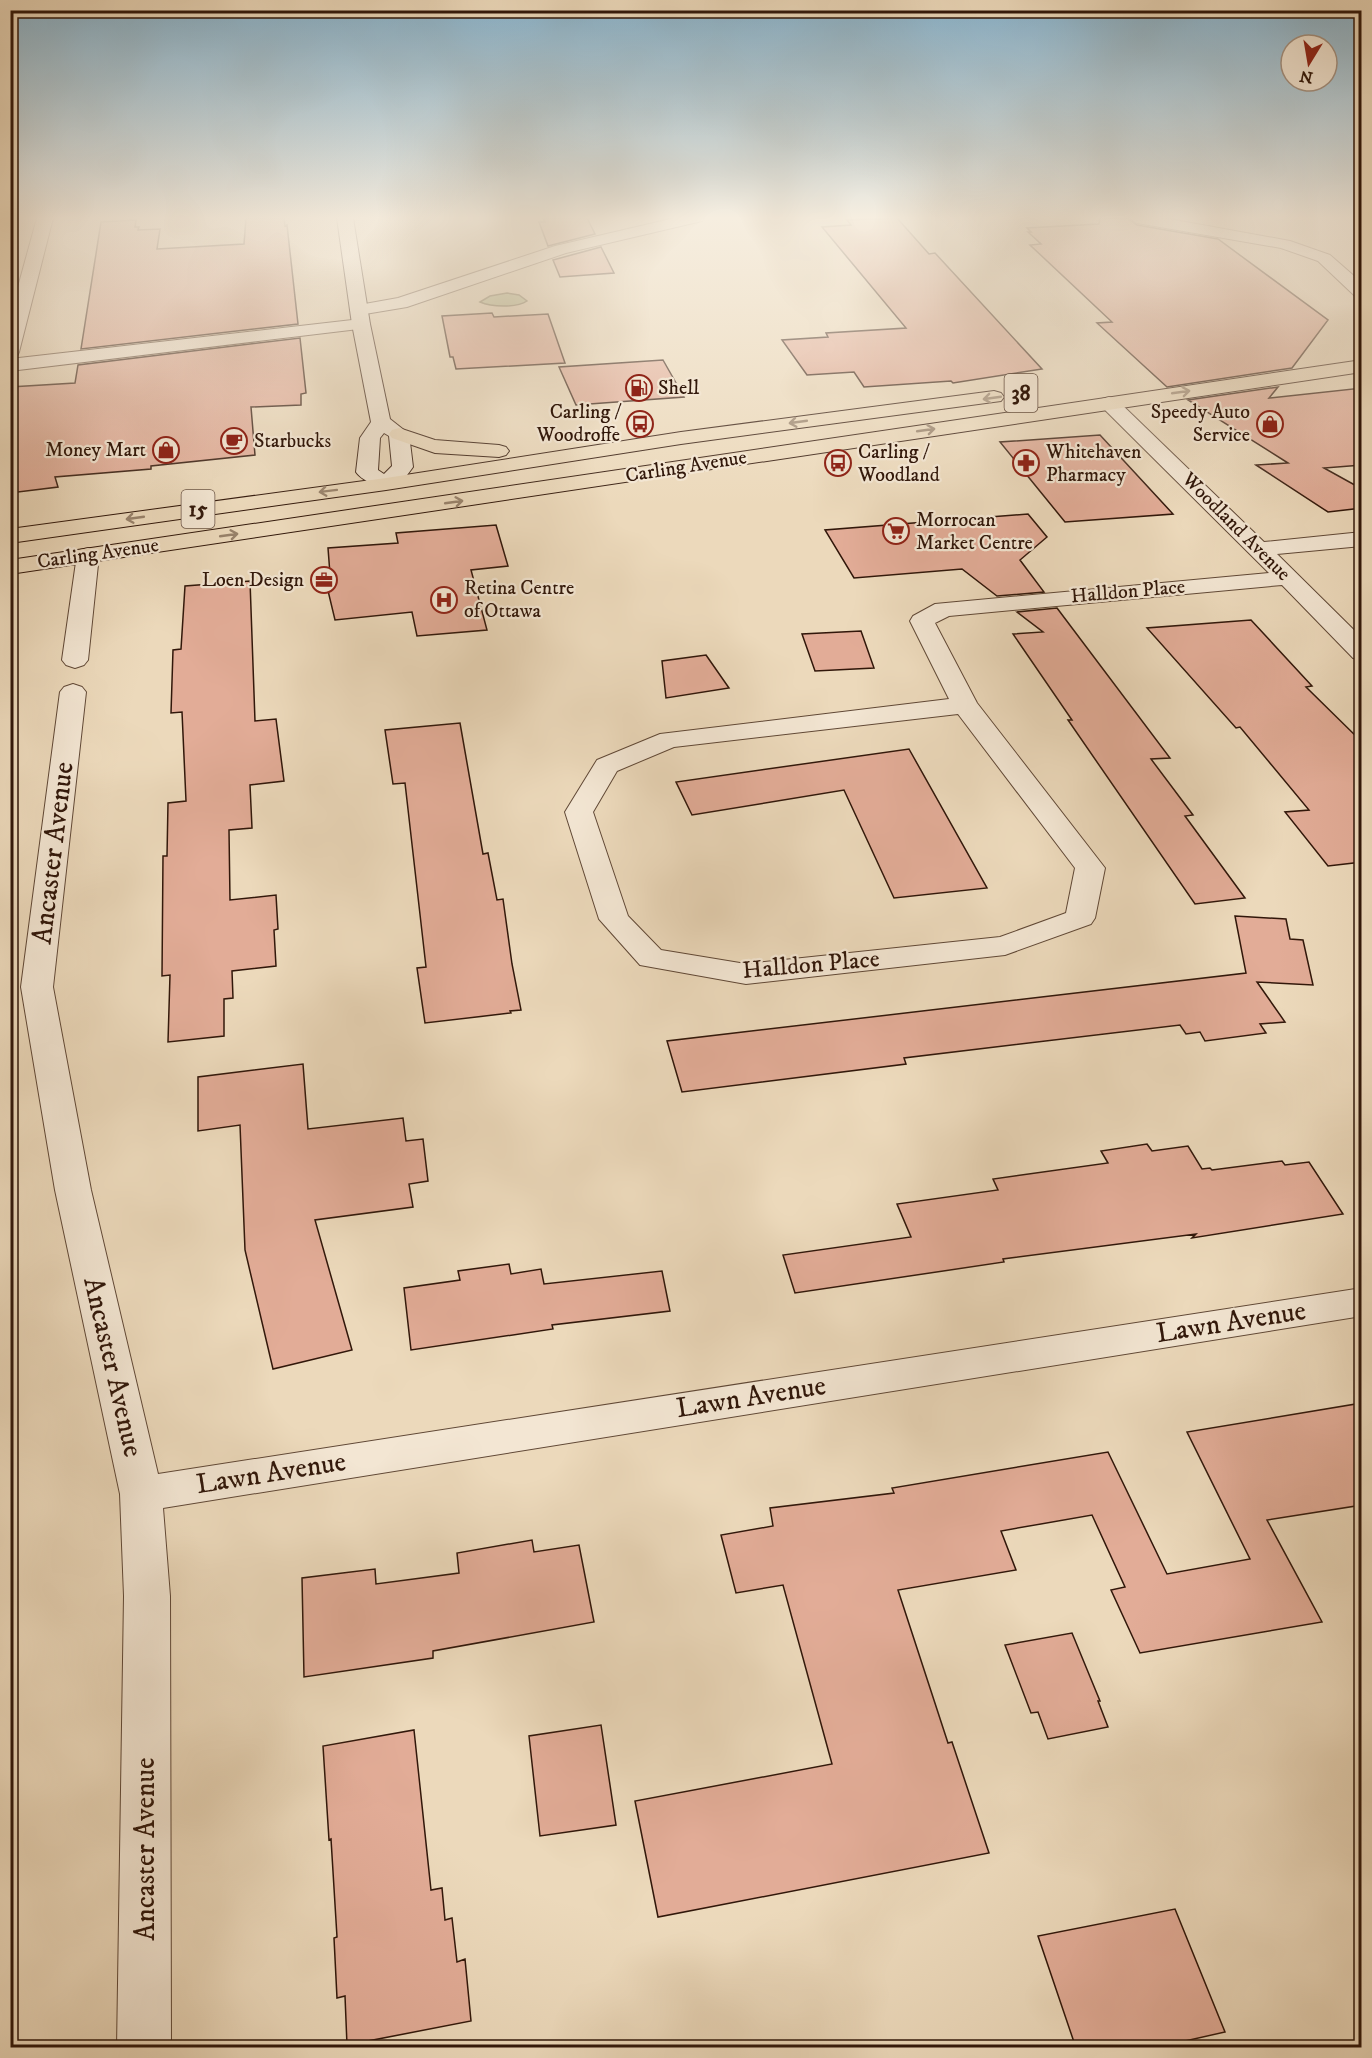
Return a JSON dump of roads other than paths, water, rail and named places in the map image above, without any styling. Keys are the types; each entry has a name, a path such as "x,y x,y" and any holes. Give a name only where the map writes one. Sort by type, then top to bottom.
{"main road":[{"name":"Carling Avenue","path":"10,567 1362,366"},
{"name":"Carling Avenue","path":"10,536 386,484 681,438 1013,394"},
{"path":"399,434 412,441 434,447 480,451 681,438"}],"street":[{"path":"10,352 20,314"},
{"path":"10,365 369,314"},
{"path":"360,317 381,423 399,434 403,467 386,484"},
{"name":"Woodland Avenue","path":"1109,403 1362,653"},
{"path":"381,423 370,438 367,472 386,484 397,511"},
{"path":"1259,549 1362,539"},
{"name":"Ancaster Avenue","path":"88,555 37,987 73,1190 141,1494 147,1596 138,2046"},
{"name":"Halldon Place","path":"965,705 669,740 607,766 579,812 614,920 651,958 746,974 1005,946 1080,918 1090,868 965,705 922,621 943,609 1287,578"},
{"name":"Lawn Avenue","path":"141,1494 1362,1302"}],"place":[{"name":"Shell","path":"639,388"},
{"name":"Carling / Woodroffe","path":"640,424"},
{"name":"Speedy Auto Service","path":"1270,424"},
{"name":"Starbucks","path":"234,441"},
{"name":"Money Mart","path":"166,450"},
{"name":"Carling / Woodland","path":"838,463"},
{"name":"Whitehaven Pharmacy","path":"1026,463"},
{"name":"Morrocan Market Centre","path":"896,531"},
{"name":"Loen Design","path":"324,580"},
{"name":"Retina Centre of Ottawa","path":"444,600"}]}
